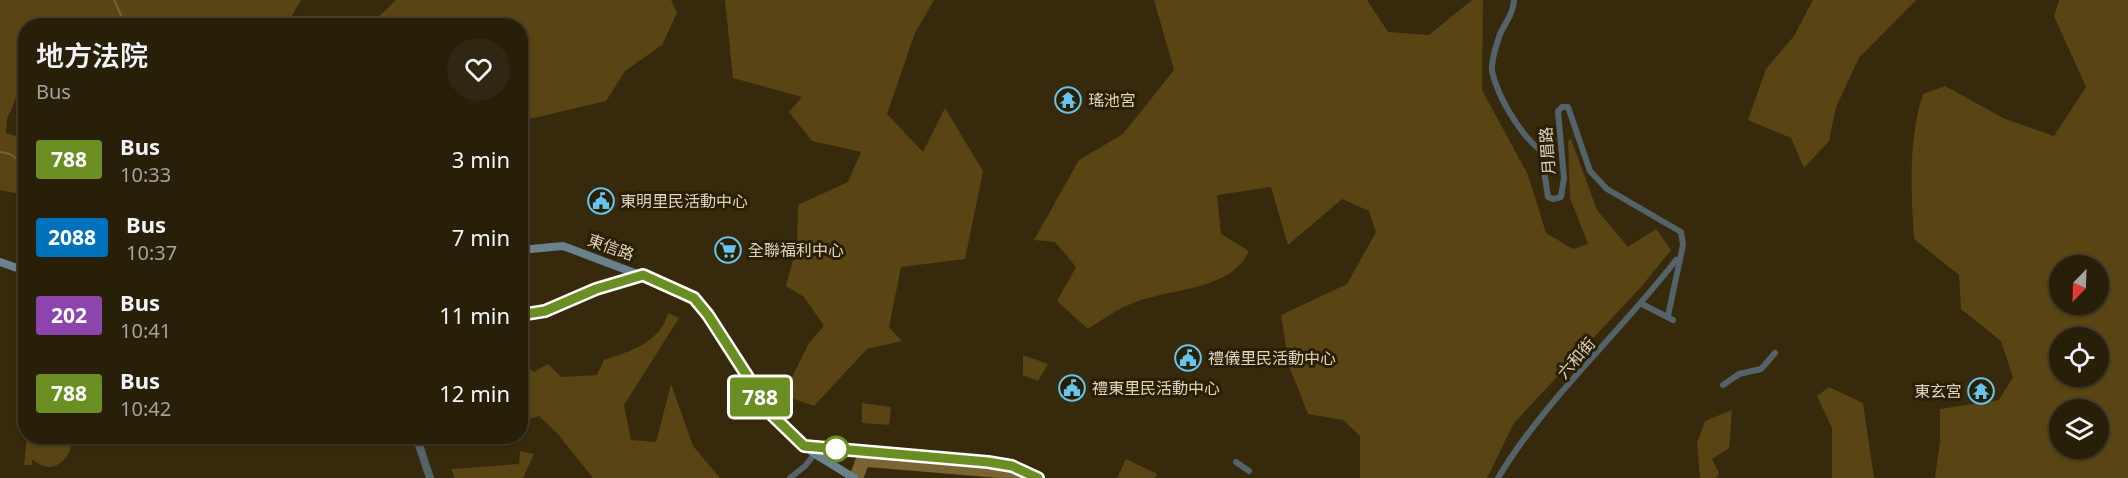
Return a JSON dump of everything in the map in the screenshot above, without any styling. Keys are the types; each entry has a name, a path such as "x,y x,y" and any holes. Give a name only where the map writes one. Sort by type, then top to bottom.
{"main road":[{"name":"東信路","path":"528,249 563,246 643,275 694,298 708,315 773,416 804,446 817,451 854,478"},
{"path":"0,262 18,268"}],"street":[{"name":"月眉路","path":"1514,0 1513,12 1500,34 1492,70 1524,137 1541,151 1548,197 1561,197 1564,178 1558,111 1562,106 1568,107 1590,171 1607,189 1681,232 1683,245 1678,258 1671,318 1642,304"},
{"name":"六和街","path":"1498,478 1524,437 1642,304 1678,258"},
{"path":"528,314 545,311 596,289 643,275"},
{"path":"1723,385 1739,375 1761,369 1774,353"},
{"path":"419,444 430,478"},
{"path":"790,478 817,451 988,462 1012,466 1038,478"},
{"path":"1236,462 1249,471"}],"shaded area":[{"path":"0,0 301,0 291,18 18,18 18,93 7,119 6,133 18,137 18,194 0,190"},
{"path":"396,0 671,0 677,13 662,45 625,71 606,101 528,119 528,18 377,18"},
{"path":"725,0 934,0 915,33 887,114 923,152 945,108 983,171 965,259 901,267 889,327 902,341 867,349 814,406 783,395 809,343 824,326 804,297 786,286 797,245 798,205 848,182 861,152 812,141 789,112 802,97 733,78"},
{"path":"1154,0 1367,0 1388,32 1429,35 1472,0 1483,0 1482,90 1528,175 1546,233 1573,249 1588,244 1570,198 1568,141 1571,139 1597,210 1628,247 1656,229 1671,250 1641,287 1514,423 1487,478 1360,478 1360,436 1343,420 1308,414 1289,366 1281,315 1347,284 1376,232 1369,211 1342,199 1288,245 1271,187 1217,195 1221,234 1249,251 1240,264 1228,274 1198,286 1133,303 1115,311 1088,329 1057,301 1076,267 1055,242 1034,240 1079,160 1123,134 1174,70"},
{"path":"1813,0 1916,0 1859,58 1836,107 1829,141 1804,168 1791,138 1748,120 1766,69 1794,36"},
{"path":"2059,0 2128,0 2128,478 1935,478 1940,441 1940,409 1999,400 2013,377 2001,341 1961,309 1959,275 1914,239 1913,148 1923,94 1945,86 2005,119 2054,136 2086,87 2054,16"},
{"path":"668,313 679,318 624,405 631,440 656,442 671,384 693,446 720,478 593,478 557,433 539,416 528,419 528,367 534,372 548,364 561,377 597,375 604,360 643,344 659,331"},
{"path":"1023,355 1048,364 1038,381 1023,375"},
{"path":"1829,387 1863,403 1874,478 1832,478 1832,428 1817,396"},
{"path":"862,403 891,407 889,425 862,423"},
{"path":"1732,410 1729,448 1712,459 1719,473 1716,478 1700,478 1697,443 1705,421"},
{"path":"26,444 72,444 65,459 54,466 47,467 32,459 32,465 24,465"},
{"path":"520,451 534,454 523,478 455,478 451,469 519,464"},
{"path":"1126,459 1157,474 1155,478 1117,478"}],"waterway":[{"path":"114,0 122,18"},
{"path":"0,152 10,154 18,160"},
{"path":"858,473 862,462 868,460 999,471 1022,478"}],"bus line":[{"name":"788","path":"528,314 545,311 596,289 643,275 673,286 694,298 708,315 773,416 804,446 988,462 1012,466 1038,478"}],"place":[{"name":"瑤池宮","path":"1068,100"},
{"name":"東明里民活動中心","path":"601,201"},
{"name":"全聯福利中心","path":"728,250"},
{"name":"禮儀里民活動中心","path":"1188,358"},
{"name":"禮東里民活動中心","path":"1072,388"},
{"name":"東玄宮","path":"1981,391"}]}
